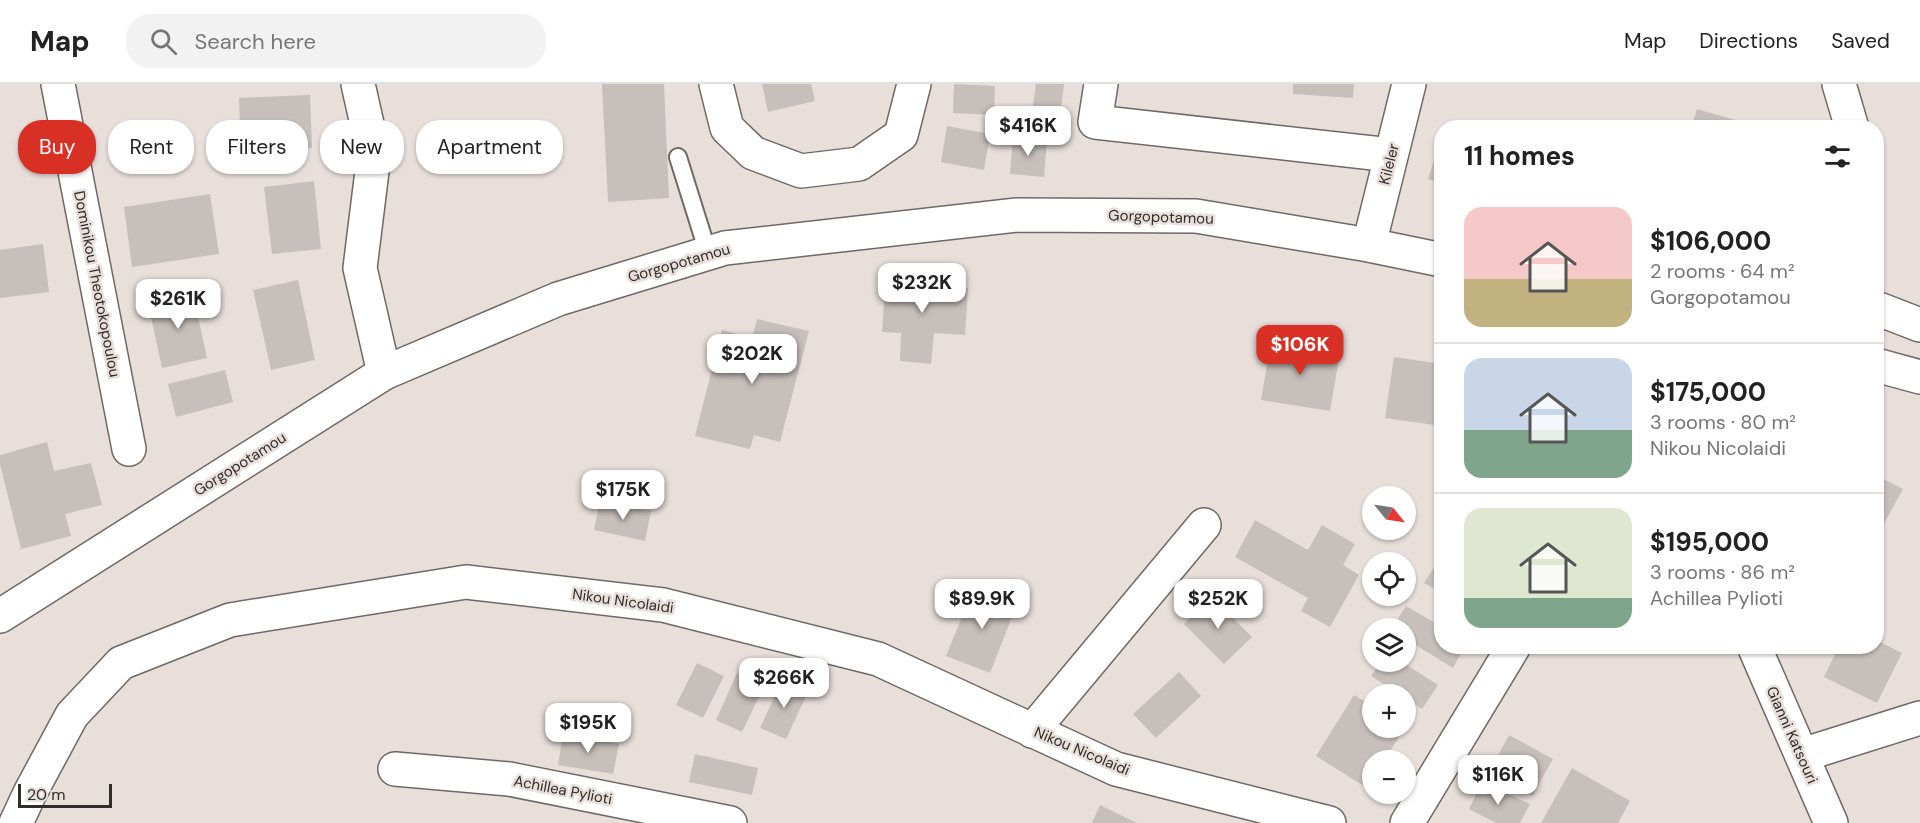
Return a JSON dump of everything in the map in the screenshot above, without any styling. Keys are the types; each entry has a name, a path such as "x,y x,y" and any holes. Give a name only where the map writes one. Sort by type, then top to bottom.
{"street":[{"name":"Dominikou Theotokopoulou","path":"58,84 129,449"},
{"path":"358,84 374,155 360,268 384,373"},
{"path":"716,84 727,128 753,153 801,171 859,164 901,135 914,84"},
{"path":"1101,84 1095,122 1391,155"},
{"name":"Kileler","path":"1370,244 1409,84"},
{"path":"1839,84 1850,120"},
{"name":"Gorgopotamou","path":"0,616 384,373 558,299 725,248 1017,215 1196,216 1370,244 1434,258"},
{"path":"1884,311 1920,325"},
{"path":"1884,367 1920,377"},
{"path":"1032,730 1204,525"},
{"name":"Nikou Nicolaidi","path":"16,823 72,715 121,663 230,620 466,582 663,605 878,659 1116,769 1329,823"},
{"path":"1407,823 1509,654"},
{"name":"Gianni Katsouri","path":"1758,654 1831,823"},
{"path":"1802,755 1920,718"},
{"name":"Achillea Pylioti","path":"395,769 509,779 730,823"}],"lane":[{"path":"678,157 708,253"}],"building":[{"path":"602,84 664,84 669,198 608,202"},
{"path":"762,84 811,84 815,101 768,112"},
{"path":"954,84 995,86 994,115 953,113"},
{"path":"1036,84 1064,84 1059,124 1031,120"},
{"path":"1293,84 1354,84 1353,98 1293,94"},
{"path":"310,95 312,148 308,148 308,120 240,120 239,98"},
{"path":"1697,109 1736,120 1694,120"},
{"path":"947,126 990,134 984,170 941,162"},
{"path":"1013,137 1047,140 1044,177 1010,174"},
{"path":"1434,161 1434,181 1428,179"},
{"path":"314,181 321,249 272,254 264,187"},
{"path":"210,194 219,254 132,267 124,207"},
{"path":"43,244 49,292 0,298 0,250"},
{"path":"886,274 932,278 931,285 968,288 965,335 934,333 931,364 900,361 901,333 882,332"},
{"path":"298,280 315,360 271,370 253,290"},
{"path":"193,293 207,358 162,368 148,303"},
{"path":"757,319 809,331 780,442 754,435 750,449 695,436 722,330 752,338"},
{"path":"1271,342 1340,353 1330,411 1261,400"},
{"path":"1394,357 1434,363 1434,425 1385,418"},
{"path":"225,370 233,402 176,417 168,384"},
{"path":"47,442 54,471 91,463 102,505 65,514 71,536 21,549 0,464 0,455"},
{"path":"1884,479 1903,489 1884,523"},
{"path":"600,501 651,511 645,541 594,530"},
{"path":"1255,520 1308,550 1322,525 1355,544 1343,565 1359,575 1330,627 1301,611 1308,598 1235,557"},
{"path":"1434,567 1434,589 1424,583"},
{"path":"974,587 1017,604 990,673 946,656"},
{"path":"1212,597 1252,637 1224,664 1184,624"},
{"path":"1406,606 1434,622 1434,654 1461,654 1453,668 1416,645 1416,618 1398,618"},
{"path":"1884,644 1902,653 1877,703 1824,677 1835,654 1884,654"},
{"path":"697,663 724,676 703,718 676,705"},
{"path":"1416,671 1438,685 1422,709 1416,705 1416,684 1383,684 1371,676 1374,672"},
{"path":"1179,672 1201,696 1156,738 1133,714"},
{"path":"737,673 764,686 742,732 716,720"},
{"path":"783,678 809,690 786,739 760,728"},
{"path":"1354,695 1362,700 1362,738 1398,738 1391,750 1362,750 1362,785 1316,756"},
{"path":"563,734 619,744 613,774 558,765"},
{"path":"1509,735 1553,759 1532,796 1489,772"},
{"path":"695,754 758,768 752,795 689,782"},
{"path":"1572,768 1630,801 1618,823 1541,823"},
{"path":"1482,782 1530,804 1520,823 1496,823 1469,809"},
{"path":"1100,805 1137,823 1092,823"}]}
